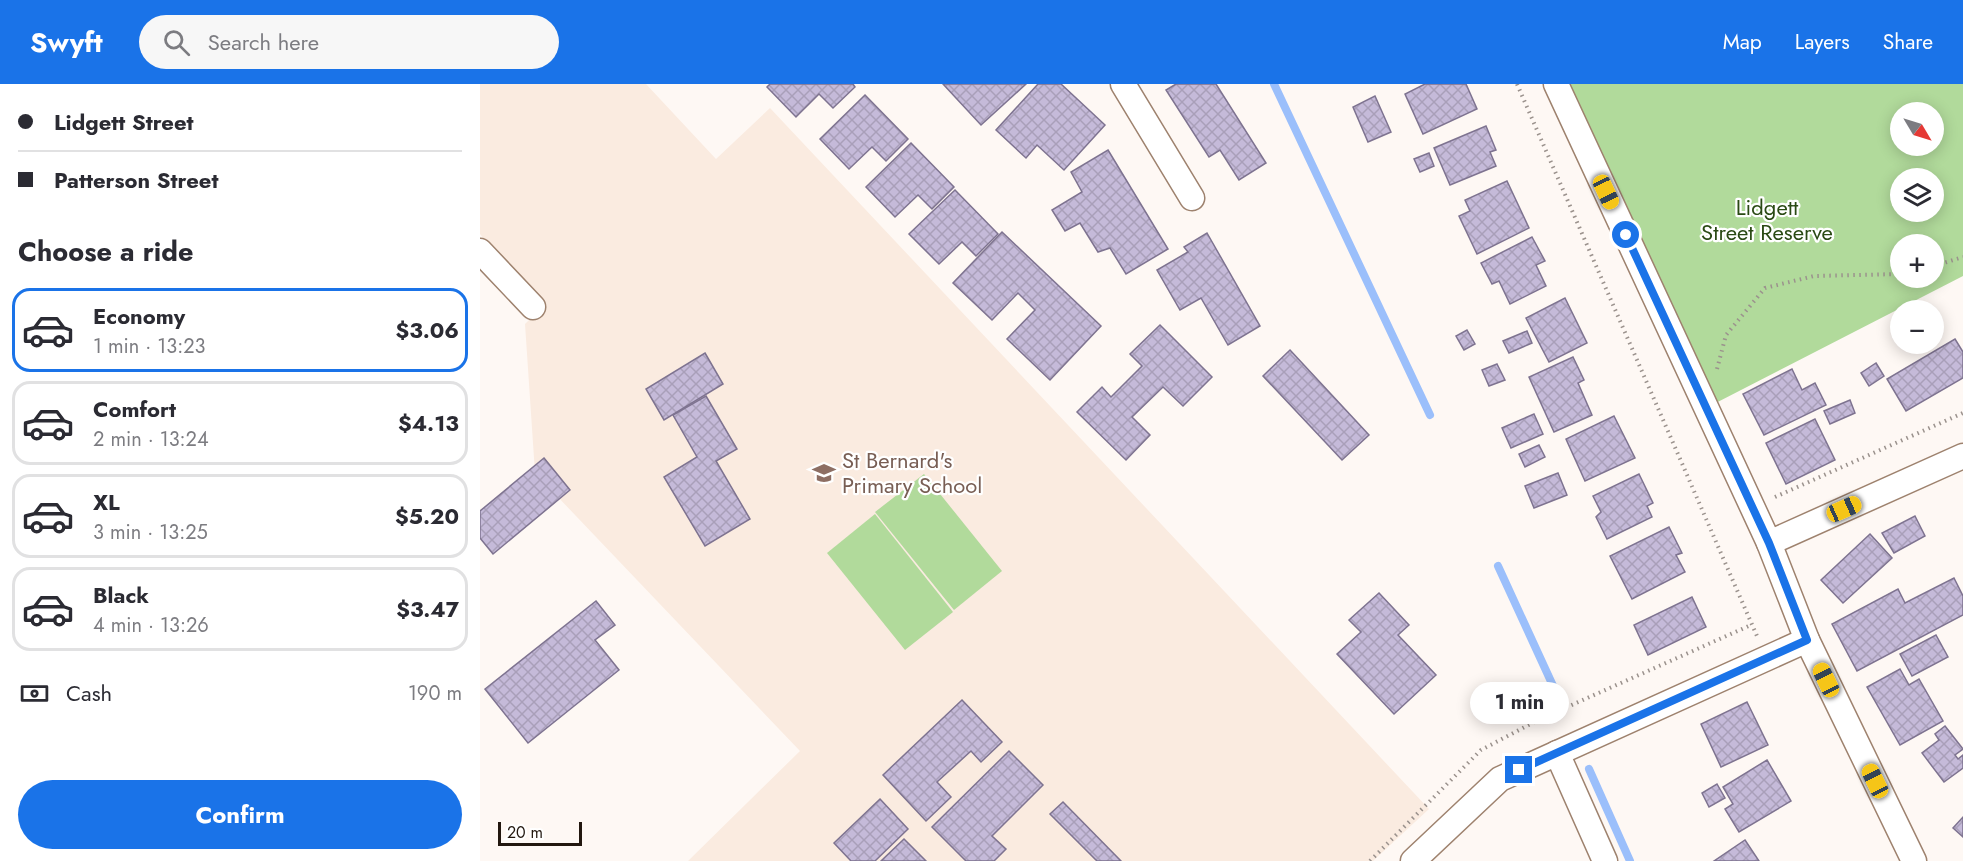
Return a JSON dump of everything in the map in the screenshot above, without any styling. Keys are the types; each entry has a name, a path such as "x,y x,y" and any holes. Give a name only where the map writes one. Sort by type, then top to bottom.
{"street":[{"path":"1123,84 1192,198"},
{"path":"1556,84 1769,543 1807,640 1914,861"},
{"path":"480,251 533,307"},
{"path":"1769,543 1963,456"},
{"path":"1413,861 1500,779 1807,640"},
{"path":"1557,753 1605,861"}],"path":[{"path":"1517,84 1767,658"},
{"path":"1944,263 1963,257"},
{"path":"1706,408 1726,335 1765,288 1814,276 1890,274"},
{"path":"1767,496 1773,498 1963,413"}],"shaded area":[{"name":"St Bernard's Primary School","path":"480,84 646,84 716,159 770,108 1429,809 1373,861 688,861 800,751 535,473 525,324 541,308 480,234"}],"green space":[{"name":"Lidgett Street Reserve","path":"1556,84 1963,84 1963,276 1944,286 1944,234 1890,234 1890,288 1940,288 1916,300 1890,300 1890,313 1706,408"},
{"path":"924,474 1002,571 954,610 875,512"},
{"path":"875,514 953,612 905,650 827,553"}],"building":[{"path":"770,84 853,84 855,87 833,108 819,94 796,117 767,87"},
{"path":"943,84 1026,84 981,125"},
{"path":"1038,84 1061,84 1105,125 1064,170 1037,145 1026,158 996,130"},
{"path":"1176,84 1216,84 1266,163 1239,180 1220,150 1209,157 1166,90"},
{"path":"1425,84 1466,84 1477,109 1423,134 1405,94"},
{"path":"865,95 908,139 886,161 872,147 849,169 820,139"},
{"path":"1375,96 1391,132 1368,142 1353,107"},
{"path":"1486,126 1496,150 1490,152 1496,166 1450,185 1434,148"},
{"path":"911,143 954,187 932,209 918,195 895,217 866,187"},
{"path":"1108,150 1168,249 1126,274 1110,248 1098,252 1080,223 1065,231 1052,210 1082,192 1071,172"},
{"path":"1429,153 1434,166 1420,172 1414,159"},
{"path":"1507,181 1529,228 1477,254 1459,216 1470,211 1465,200"},
{"path":"955,190 998,234 976,256 962,242 939,264 909,234"},
{"path":"1002,232 1101,326 1050,380 1007,339 1035,310 1018,293 992,320 953,283"},
{"path":"1207,233 1260,326 1228,345 1201,298 1180,310 1157,270 1188,252 1184,247"},
{"path":"1532,237 1545,261 1536,265 1546,286 1510,304 1499,281 1492,284 1481,263"},
{"path":"1565,298 1587,343 1549,362 1526,318"},
{"path":"1160,325 1212,377 1183,406 1163,387 1132,417 1150,435 1126,460 1077,412 1102,387 1111,397 1142,366 1130,354"},
{"path":"1467,330 1475,344 1464,350 1456,336"},
{"path":"1527,331 1532,343 1509,353 1503,341"},
{"path":"1955,339 1963,352 1963,378 1906,411 1887,379 1930,354 1944,354 1944,345"},
{"path":"1290,350 1369,435 1342,460 1263,376"},
{"path":"705,353 723,384 664,420 646,389"},
{"path":"1573,357 1584,380 1578,383 1592,415 1554,432 1529,377"},
{"path":"1876,363 1884,376 1869,386 1861,373"},
{"path":"1497,364 1505,380 1489,386 1482,370"},
{"path":"1792,369 1802,390 1815,383 1826,405 1764,435 1743,394"},
{"path":"706,396 737,449 716,461 750,519 705,546 664,477 697,457 673,415"},
{"path":"1850,400 1855,413 1830,424 1824,411"},
{"path":"1534,414 1543,434 1511,448 1502,428"},
{"path":"1614,416 1635,458 1585,481 1566,439"},
{"path":"1815,419 1835,460 1786,484 1766,443"},
{"path":"1539,445 1545,457 1525,467 1519,454"},
{"path":"544,458 570,490 493,554 480,538 480,511"},
{"path":"1558,473 1567,495 1534,508 1525,486"},
{"path":"1639,474 1653,503 1647,506 1652,517 1607,539 1596,517 1601,512 1593,496"},
{"path":"1915,516 1925,536 1894,553 1882,533"},
{"path":"1669,527 1682,553 1676,555 1685,572 1632,599 1610,556"},
{"path":"1870,534 1892,558 1843,603 1821,580"},
{"path":"1954,578 1963,596 1963,615 1857,671 1832,624 1898,589 1905,603"},
{"path":"1379,593 1409,625 1398,635 1436,675 1394,714 1337,654 1361,632 1349,620"},
{"path":"1692,597 1706,627 1648,655 1634,625"},
{"path":"596,601 615,625 595,640 619,670 528,743 485,689"},
{"path":"1936,635 1948,657 1912,676 1900,654"},
{"path":"1900,669 1909,685 1919,679 1943,721 1900,745 1867,687"},
{"path":"962,700 1002,742 981,762 971,751 937,782 951,797 926,821 883,775"},
{"path":"1747,702 1768,745 1721,767 1701,724"},
{"path":"1945,726 1963,749 1955,755 1958,759 1963,755 1963,768 1944,782 1922,753 1939,740 1935,734"},
{"path":"1009,751 1043,785 992,836 1006,849 994,861 966,861 932,827"},
{"path":"1767,760 1791,801 1739,832 1725,809 1733,804 1723,787"},
{"path":"1717,784 1725,798 1709,807 1702,793"},
{"path":"880,799 908,829 875,861 851,861 834,843"},
{"path":"1063,802 1121,861 1097,861 1050,814"},
{"path":"1963,817 1963,837 1953,828"},
{"path":"904,839 926,861 881,861"},
{"path":"1745,840 1759,861 1714,861"}],"waterway":[{"path":"1274,84 1430,415"},
{"path":"1498,566 1560,701"},
{"path":"1589,769 1630,861"}],"place":[{"name":"St Bernard's Primary School","path":"824,473"}],"route":[{"path":"1519,770 1807,640 1769,543 1626,235"}]}
